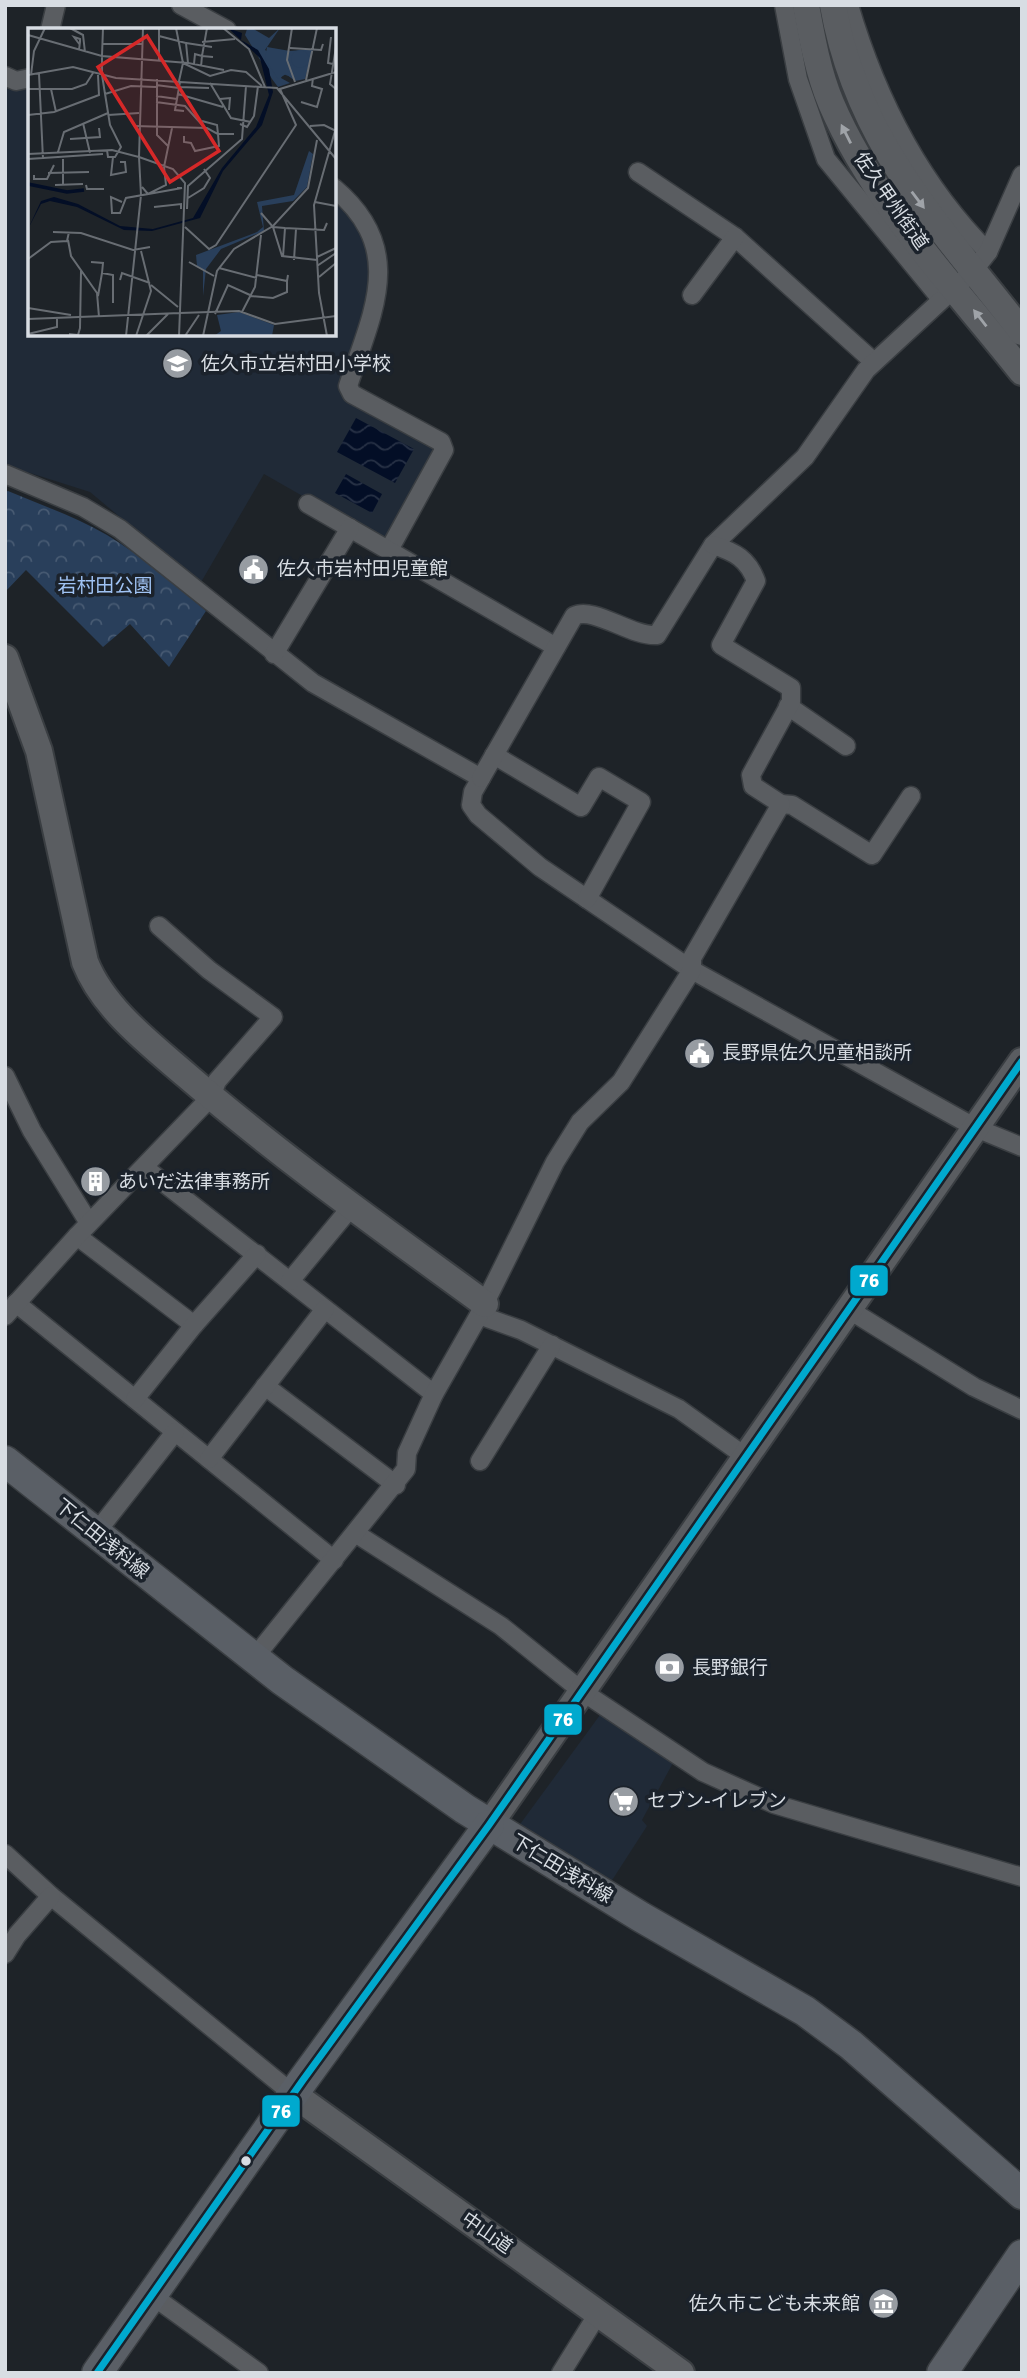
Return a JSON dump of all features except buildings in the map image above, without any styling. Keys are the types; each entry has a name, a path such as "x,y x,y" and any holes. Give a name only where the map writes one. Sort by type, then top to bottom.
{"main road":[{"name":"佐久甲州街道","path":"806,5 814,52 826,89 859,159 883,196 1022,332"},
{"name":"佐久甲州街道","path":"833,5 848,67 878,140 1022,372"},
{"path":"5,658 39,751 75,926 91,977 100,992 154,1047 211,1097 482,1309"},
{"path":"97,2373 150,2294 583,1692 1022,1061"},
{"name":"下仁田浅科線","path":"5,1461 254,1658 489,1825 640,1917 805,2011 866,2056 1022,2194"},
{"name":"中山道","path":"293,2094 681,2373"},
{"path":"942,2373 1022,2255"}],"street":[{"path":"50,28 56,5"},
{"path":"181,5 224,28"},
{"path":"785,5 798,79 826,159 964,277"},
{"path":"849,5 877,85 915,160 970,233 964,277"},
{"path":"5,76 16,81 28,78"},
{"path":"638,172 735,237 874,362"},
{"path":"1022,175 964,277 874,362 806,457 713,545 657,635 644,636 581,612 574,616 473,792 471,805 478,815 540,867 692,970 976,1128 1022,1147"},
{"path":"336,190 358,213 372,235 378,251 380,270 373,311 348,386 352,394 441,442 444,450 389,550"},
{"path":"692,295 735,237"},
{"path":"5,474 83,507 120,530 313,683 481,778"},
{"path":"308,504 556,647"},
{"path":"274,654 350,528"},
{"path":"713,545 736,552 752,568 756,581 721,645 791,688 788,706 751,775 753,786 781,804 792,805 872,855 911,796"},
{"path":"788,706 846,746"},
{"path":"494,755 581,807 599,777 641,802 587,899"},
{"path":"254,1658 396,1485 406,1469 407,1453 434,1394 482,1309 555,1162 580,1122 621,1082 692,970 692,958 781,804"},
{"path":"159,926 209,970 273,1017 217,1082 211,1097 10,1309 135,1399 334,1560"},
{"path":"7,1083 83,1229 194,1325"},
{"path":"145,1168 434,1394"},
{"path":"290,1281 352,1206"},
{"path":"135,1399 194,1325 257,1254"},
{"path":"209,1459 326,1309"},
{"path":"482,1309 679,1409 746,1457"},
{"path":"848,1310 974,1387 1022,1410"},
{"path":"480,1461 552,1345"},
{"path":"265,1386 396,1485"},
{"path":"95,1534 175,1432"},
{"path":"355,1533 501,1626 583,1692 703,1772 774,1804 1022,1877"},
{"path":"5,1854 51,1896 293,2094"},
{"path":"5,1954 17,1935 51,1896"},
{"path":"150,2294 259,2373"},
{"path":"561,2373 599,2312"}],"shaded area":[{"name":"佐久市立岩村田小学校","path":"5,89 28,90 28,336 336,336 336,199 368,240 371,306 340,393 435,445 436,451 385,543 264,474 200,584 90,492 5,465"},
{"path":"600,1715 674,1761 642,1820 647,1826 609,1885 518,1827"}],"green space":[{"name":"岩村田公園","path":"5,492 107,535 145,561 206,611 169,667 130,624 103,647 26,570 5,592"}],"water":[{"path":"356,418 414,449 395,483 337,452"},
{"path":"346,474 382,494 372,513 335,493"}],"transit line":[{"name":"76","path":"97,2373 303,2080 489,1825 1022,1061"}],"place":[{"name":"佐久市立岩村田小学校","path":"178,364"},
{"name":"佐久市岩村田児童館","path":"254,569"},
{"name":"長野県佐久児童相談所","path":"699,1053"},
{"name":"あいだ法律事務所","path":"95,1182"},
{"name":"長野銀行","path":"669,1668"},
{"name":"セブン-イレブン","path":"624,1801"},
{"name":"佐久市こども未来館","path":"883,2304"}]}
